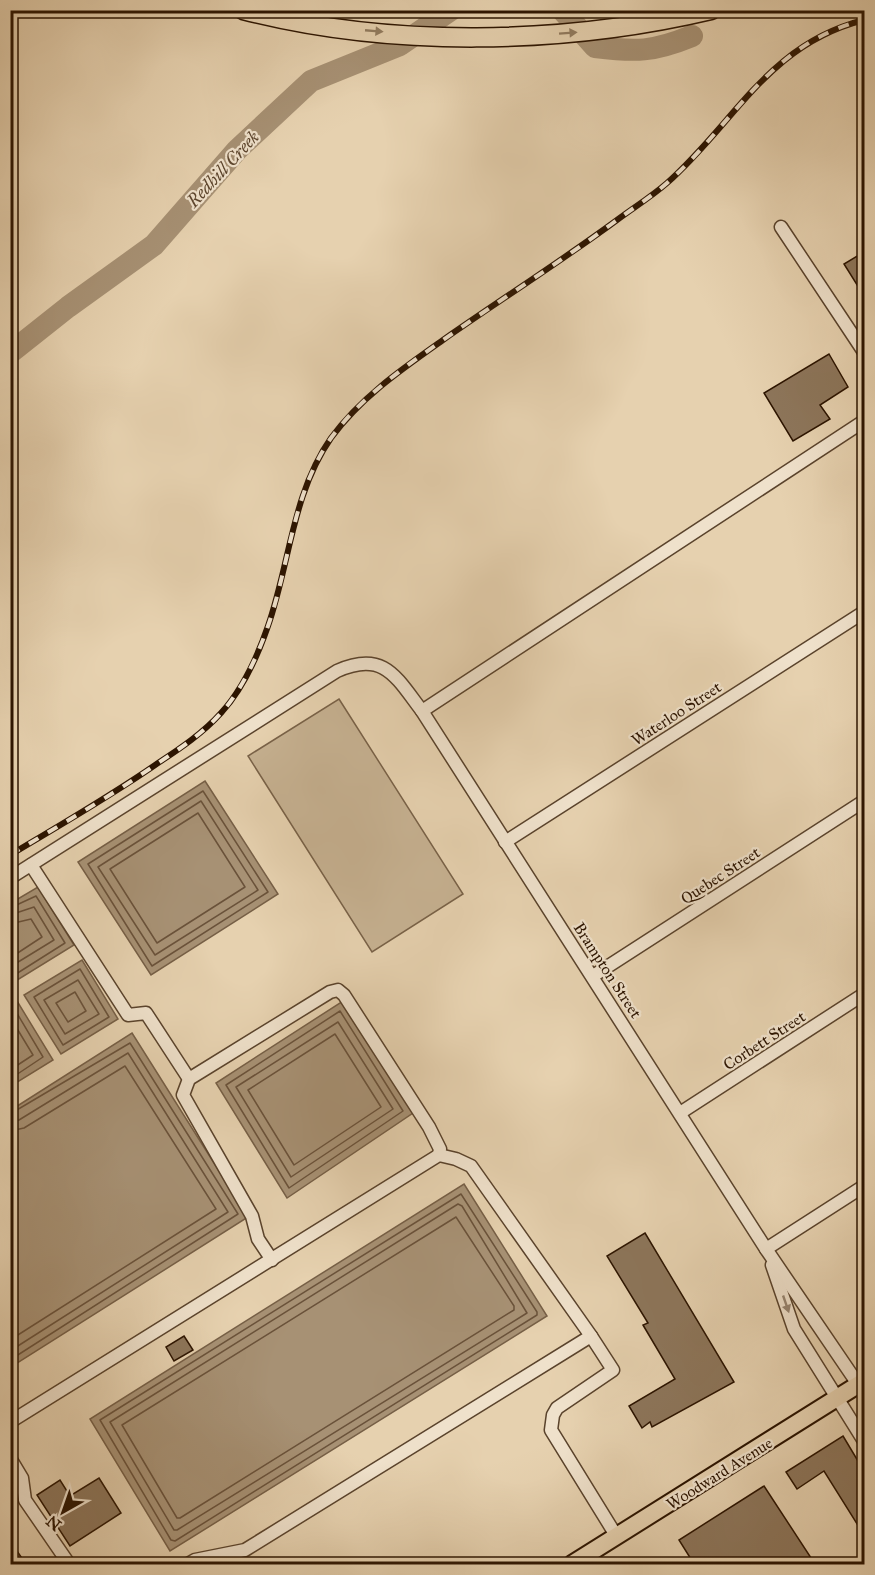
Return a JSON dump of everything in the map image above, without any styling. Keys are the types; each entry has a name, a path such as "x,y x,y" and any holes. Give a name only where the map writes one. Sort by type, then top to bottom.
{"highway":[{"path":"243,10 295,24 426,36 502,37 580,32 711,10"}],"main road":[{"name":"Woodward Avenue","path":"572,1564 837,1398 863,1386"}],"street":[{"path":"781,227 864,352"},
{"path":"422,711 864,421"},
{"name":"Waterloo Street","path":"505,842 864,612"},
{"name":"Brampton Street","path":"10,878 183,768 350,666 370,663 384,667 396,677 422,711 766,1249 863,1386"},
{"name":"Quebec Street","path":"593,976 864,801"},
{"path":"31,866 129,1016 146,1014 189,1079"},
{"path":"272,1260 258,1239 252,1216 183,1095 189,1079 330,992 338,990 344,995 429,1127 440,1149 439,1155"},
{"name":"Corbett Street","path":"680,1113 864,994"},
{"path":"10,1422 439,1155 471,1166 613,1370 557,1408 553,1415 551,1430 617,1537"},
{"path":"766,1249 864,1186"},
{"name":"Brampton Street","path":"766,1249 794,1329 864,1441"},
{"path":"188,1564 195,1560 245,1551 591,1336"},
{"path":"10,1458 22,1478 25,1500 69,1564"}],"shaded area":[{"path":"339,699 463,894 372,952 248,756"}],"water":[{"path":"205,781 278,894 151,975 78,862"},
{"path":"38,887 74,945 14,982 10,977 11,903"},
{"path":"82,960 118,1019 61,1054 24,995"},
{"path":"17,1001 53,1060 11,1086 11,1005"},
{"path":"343,1001 413,1113 287,1198 216,1083"},
{"path":"132,1033 248,1217 11,1367 11,1110"},
{"path":"464,1184 547,1316 170,1551 90,1419"}],"building":[{"path":"864,252 864,296 844,264"},
{"path":"829,354 848,387 820,405 830,419 793,441 764,393"},
{"path":"645,1233 734,1382 652,1427 650,1422 642,1428 629,1406 675,1379 643,1325 648,1323 607,1256"},
{"path":"184,1336 193,1350 174,1361 166,1347"},
{"path":"843,1436 864,1471 864,1535 824,1471 797,1489 786,1472"},
{"path":"99,1478 121,1513 70,1546 37,1495 60,1480 70,1496"},
{"path":"764,1486 815,1564 694,1564 679,1540"},
{"path":"10,1541 26,1564 10,1564"}],"waterway":[{"name":"Redhill Creek","path":"10,353 68,307 154,245 237,150 311,81 400,45 451,10"},
{"name":"Redhill Creek","path":"562,10 595,47 622,50 655,48 692,36"}],"railway":[{"path":"10,855 104,799 175,752 207,727 229,704 249,672 268,626 293,529 308,482 331,438 355,409 412,362 574,251 661,188 691,160 777,66 802,47 831,31 864,20"}]}
